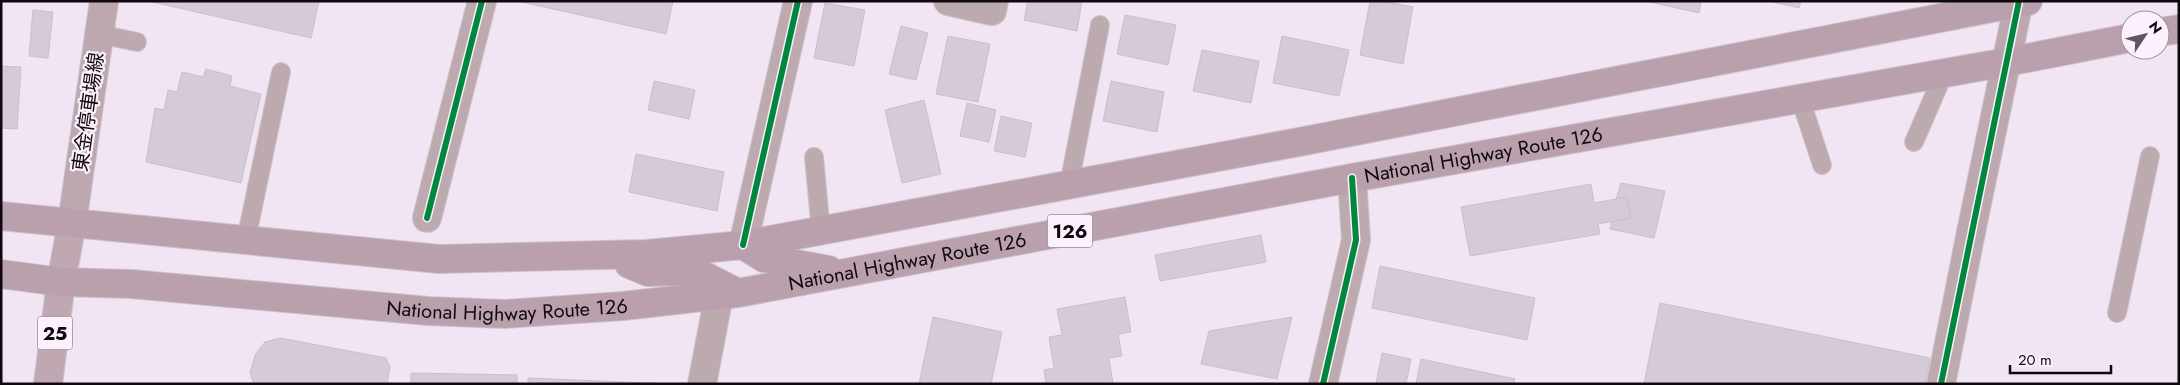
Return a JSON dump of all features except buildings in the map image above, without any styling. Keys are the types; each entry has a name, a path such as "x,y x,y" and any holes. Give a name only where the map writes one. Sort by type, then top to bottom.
{"highway":[{"name":"126","path":"1,216 439,259 647,254 743,245 1069,185 2022,2"},
{"name":"National Highway Route 126","path":"1,274 61,282 131,284 428,311 505,314 623,306 729,294 1352,178 2007,62 2120,40"},
{"name":"126","path":"743,245 764,258 846,273"},
{"name":"126","path":"607,255 648,272 695,271 729,294"}],"main road":[{"name":"25","path":"48,384 61,282 72,223"}],"street":[{"name":"東金停車場線","path":"72,223 104,1"},
{"path":"426,218 482,1"},
{"path":"743,245 798,1"},
{"path":"948,1 992,11 994,1"},
{"path":"1941,384 2007,62 2022,2"},
{"path":"1323,384 1356,240 1352,178"},
{"path":"702,384 729,294"}],"lane":[{"path":"1069,185 1100,25"},
{"path":"99,34 137,42"},
{"path":"246,240 281,72"},
{"path":"1914,142 1944,73"},
{"path":"1800,98 1822,165"},
{"path":"2117,313 2150,156"},
{"path":"814,157 821,232"}],"cycle path":[{"path":"427,218 482,1"},
{"path":"743,245 798,1"},
{"path":"1941,384 2019,1"},
{"path":"1323,384 1356,240 1352,178"}]}
